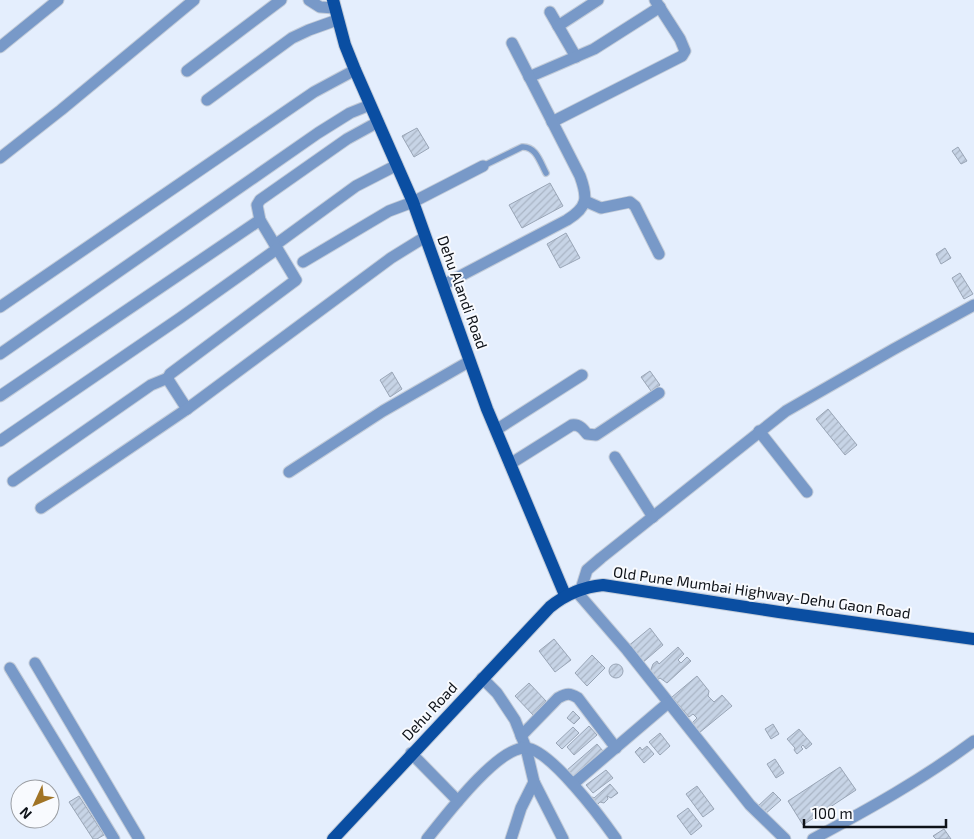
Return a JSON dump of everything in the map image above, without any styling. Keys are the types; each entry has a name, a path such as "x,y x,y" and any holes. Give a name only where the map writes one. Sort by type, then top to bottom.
{"main road":[{"name":"Dehu Alandi Road","path":"335,9 355,70 413,202 496,430 510,464 574,592"},
{"name":"Old Pune Mumbai Highway-Dehu Gaon Road","path":"574,592 588,586 603,585 974,639"},
{"name":"Dehu Road","path":"332,839 550,607 574,592"}],"street":[{"path":"0,46 58,0"},
{"path":"0,158 48,121 194,0"},
{"path":"187,71 281,0"},
{"path":"309,0 320,8 335,9"},
{"path":"558,26 598,0"},
{"path":"529,77 608,41 657,4 683,45 685,52 682,56 552,122"},
{"path":"207,100 292,38 309,30 335,9"},
{"path":"550,12 576,57"},
{"path":"443,284 567,220 581,209 585,201 586,193 580,176 512,43"},
{"path":"0,307 314,92 355,70"},
{"path":"0,354 318,133 350,113 370,105"},
{"path":"13,481 144,390 158,381 168,378 170,374 296,280 260,220 257,205 265,196 347,139 378,122"},
{"path":"0,441 180,318 356,186 397,165"},
{"path":"303,262 388,211 413,202 483,166"},
{"path":"585,201 601,208 630,202 635,206 659,254"},
{"path":"0,396 260,220"},
{"path":"41,508 187,409 391,258 425,237"},
{"path":"785,839 750,806 612,632 574,592 593,564 759,431 794,406 974,306"},
{"path":"289,472 383,411 470,361"},
{"path":"496,430 582,375"},
{"path":"168,378 172,388 187,409"},
{"path":"510,464 572,425 576,424 587,434 596,435 659,393"},
{"path":"759,431 807,492"},
{"path":"615,457 653,517"},
{"path":"35,664 139,839"},
{"path":"10,668 114,839"},
{"path":"482,678 506,704 526,748 534,782 563,839"},
{"path":"521,736 558,698 565,694 572,694 578,698 616,748"},
{"path":"573,784 668,703"},
{"path":"813,839 932,772 973,744"},
{"path":"427,839 466,791 494,765 513,751 526,748 542,754 573,784 616,839"},
{"path":"411,753 458,801"},
{"path":"511,839 521,808 534,782"}],"lane":[{"path":"483,166 522,146 529,146 533,149 546,173"}],"building":[{"path":"417,128 429,148 414,157 402,136"},
{"path":"958,147 967,161 961,164 952,151"},
{"path":"550,183 563,206 522,228 509,205"},
{"path":"566,233 580,258 560,268 547,244"},
{"path":"945,248 951,258 941,264 936,254"},
{"path":"960,273 973,294 964,299 952,278"},
{"path":"650,371 660,385 651,391 641,377"},
{"path":"392,372 402,389 390,397 380,380"},
{"path":"828,409 857,445 845,455 816,419"},
{"path":"650,628 663,645 641,664 627,647"},
{"path":"554,639 571,660 555,672 539,651"},
{"path":"678,647 684,654 678,660 681,663 687,657 691,661 667,683 660,678 657,680 650,672 653,664 657,661 659,664"},
{"path":"592,655 605,668 587,686 575,673"},
{"path":"613,664 619,664 623,671 619,678 613,678 609,674 609,668"},
{"path":"697,676 709,691 708,696 714,702 722,695 732,706 699,733 691,724 697,718 693,714 689,717 672,697"},
{"path":"529,683 546,701 533,715 515,696"},
{"path":"573,711 580,718 574,724 567,718"},
{"path":"773,724 779,734 771,739 765,729"},
{"path":"589,726 597,735 574,755 567,747"},
{"path":"573,727 579,733 562,749 556,743"},
{"path":"799,729 812,744 806,749 803,745 801,747 803,749 797,754 794,750 795,748 787,739"},
{"path":"660,733 670,746 660,755 649,742"},
{"path":"597,744 603,751 572,778 566,771"},
{"path":"647,746 654,754 644,763 635,752 640,747 642,750"},
{"path":"775,759 784,773 776,778 767,764"},
{"path":"840,767 856,790 803,825 788,801"},
{"path":"606,770 613,778 593,793 586,785"},
{"path":"610,784 618,793 611,798 607,796 608,799 604,803 600,802 595,807 590,799 594,798"},
{"path":"697,786 714,809 703,817 686,794"},
{"path":"773,792 781,800 764,815 757,807"},
{"path":"79,796 104,835 97,839 93,839 69,802"},
{"path":"688,808 702,826 691,835 677,816"},
{"path":"944,829 951,839 936,839 933,836"}]}
